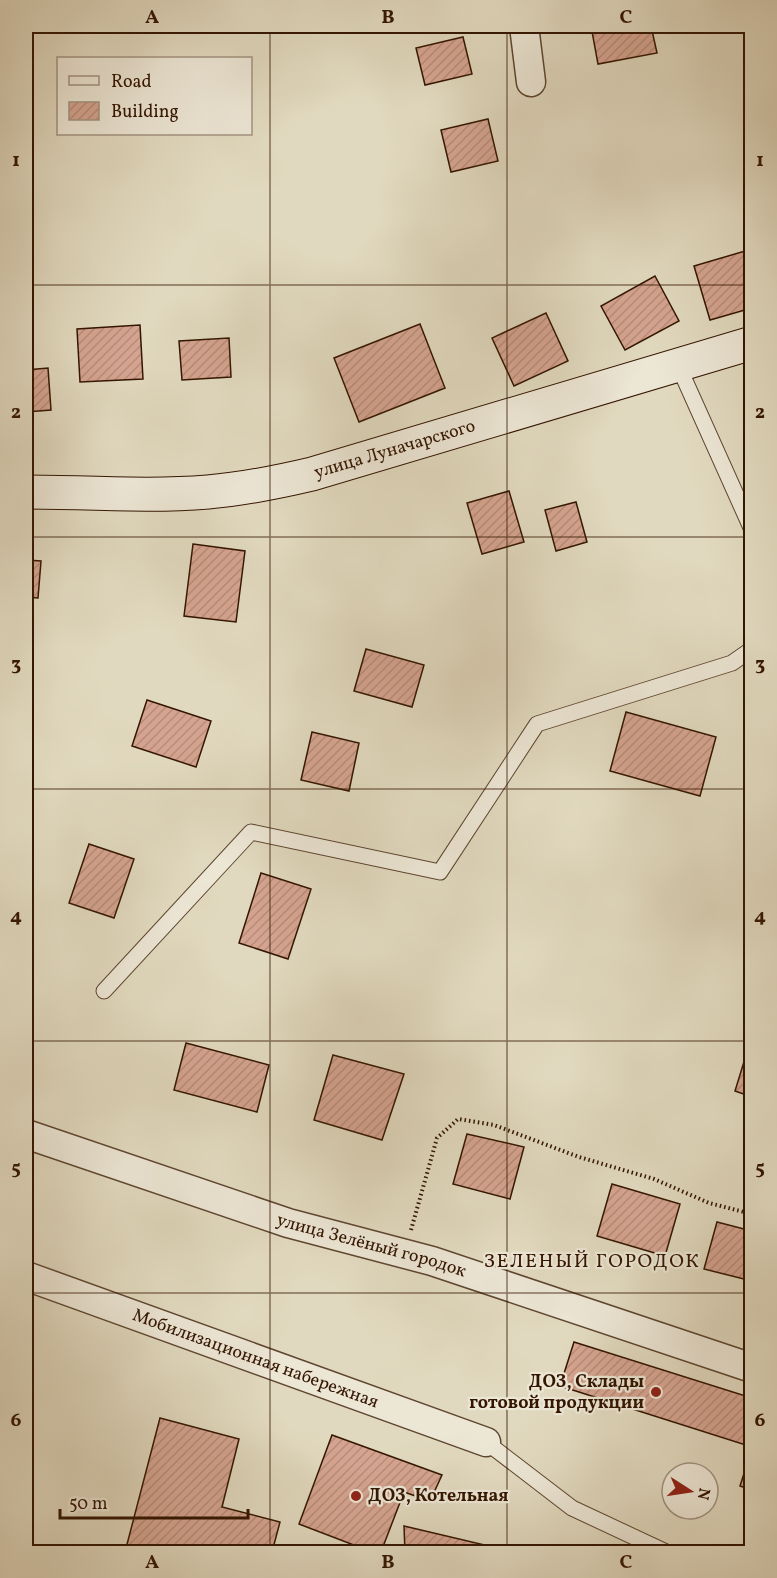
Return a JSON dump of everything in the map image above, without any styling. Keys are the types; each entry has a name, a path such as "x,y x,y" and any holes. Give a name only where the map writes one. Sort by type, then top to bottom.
{"street":[{"path":"524,26 531,82"},
{"name":"улица Луначарского","path":"26,492 185,493 270,484 312,474 752,343"},
{"name":"улица Зелёный городок","path":"26,1134 288,1223 400,1252 752,1368"},
{"name":"Мобилизационная набережная","path":"26,1276 486,1442"}],"lane":[{"path":"678,365 752,530"},
{"path":"104,991 251,832 440,872 537,724 732,663 752,649"},
{"path":"486,1442 572,1508 666,1552"}],"path":[{"path":"400,1252 409,1239 437,1138 458,1119 494,1125 579,1158 654,1179 709,1203 752,1214"}],"building":[{"path":"591,26 651,26 657,53 598,64"},
{"path":"463,37 472,74 425,85 416,48"},
{"path":"488,119 498,161 451,172 441,130"},
{"path":"752,249 752,308 710,320 694,266"},
{"path":"655,276 679,321 625,350 601,306"},
{"path":"546,313 568,361 514,386 492,338"},
{"path":"420,324 445,388 359,422 334,358"},
{"path":"140,325 143,379 80,382 77,329"},
{"path":"229,338 231,377 182,380 179,341"},
{"path":"48,368 51,410 26,412 26,370"},
{"path":"509,491 524,542 482,554 467,503"},
{"path":"576,502 587,542 556,551 545,510"},
{"path":"193,544 245,551 236,622 184,616"},
{"path":"26,560 41,561 38,598 26,597"},
{"path":"366,649 424,665 412,707 354,691"},
{"path":"147,700 211,721 196,767 132,746"},
{"path":"626,712 716,737 700,796 610,771"},
{"path":"312,732 359,743 349,791 301,780"},
{"path":"89,844 134,859 114,918 69,903"},
{"path":"261,873 311,889 288,959 239,943"},
{"path":"750,1042 752,1043 752,1097 735,1091"},
{"path":"186,1043 269,1065 257,1112 174,1090"},
{"path":"333,1055 404,1074 382,1140 314,1120"},
{"path":"467,1134 524,1147 510,1199 453,1184"},
{"path":"612,1184 680,1204 665,1256 597,1236"},
{"path":"717,1222 752,1231 752,1281 704,1269"},
{"name":"ДОЗ, Склады готовой продукции","path":"574,1342 752,1398 752,1447 560,1386"},
{"path":"160,1418 239,1439 222,1507 280,1522 272,1552 125,1552"},
{"name":"ДОЗ, Котельная","path":"332,1435 442,1475 430,1501 404,1492 381,1552 372,1552 299,1524"},
{"path":"752,1448 752,1490 740,1486"},
{"path":"404,1526 514,1552 405,1552"}],"place":[{"name":"ДОЗ, Склады готовой продукции","path":"656,1392"},
{"name":"ДОЗ, Котельная","path":"356,1496"}],"district":[{"name":"ЗЕЛЕНЫЙ ГОРОДОК","path":"592,1262"}]}
